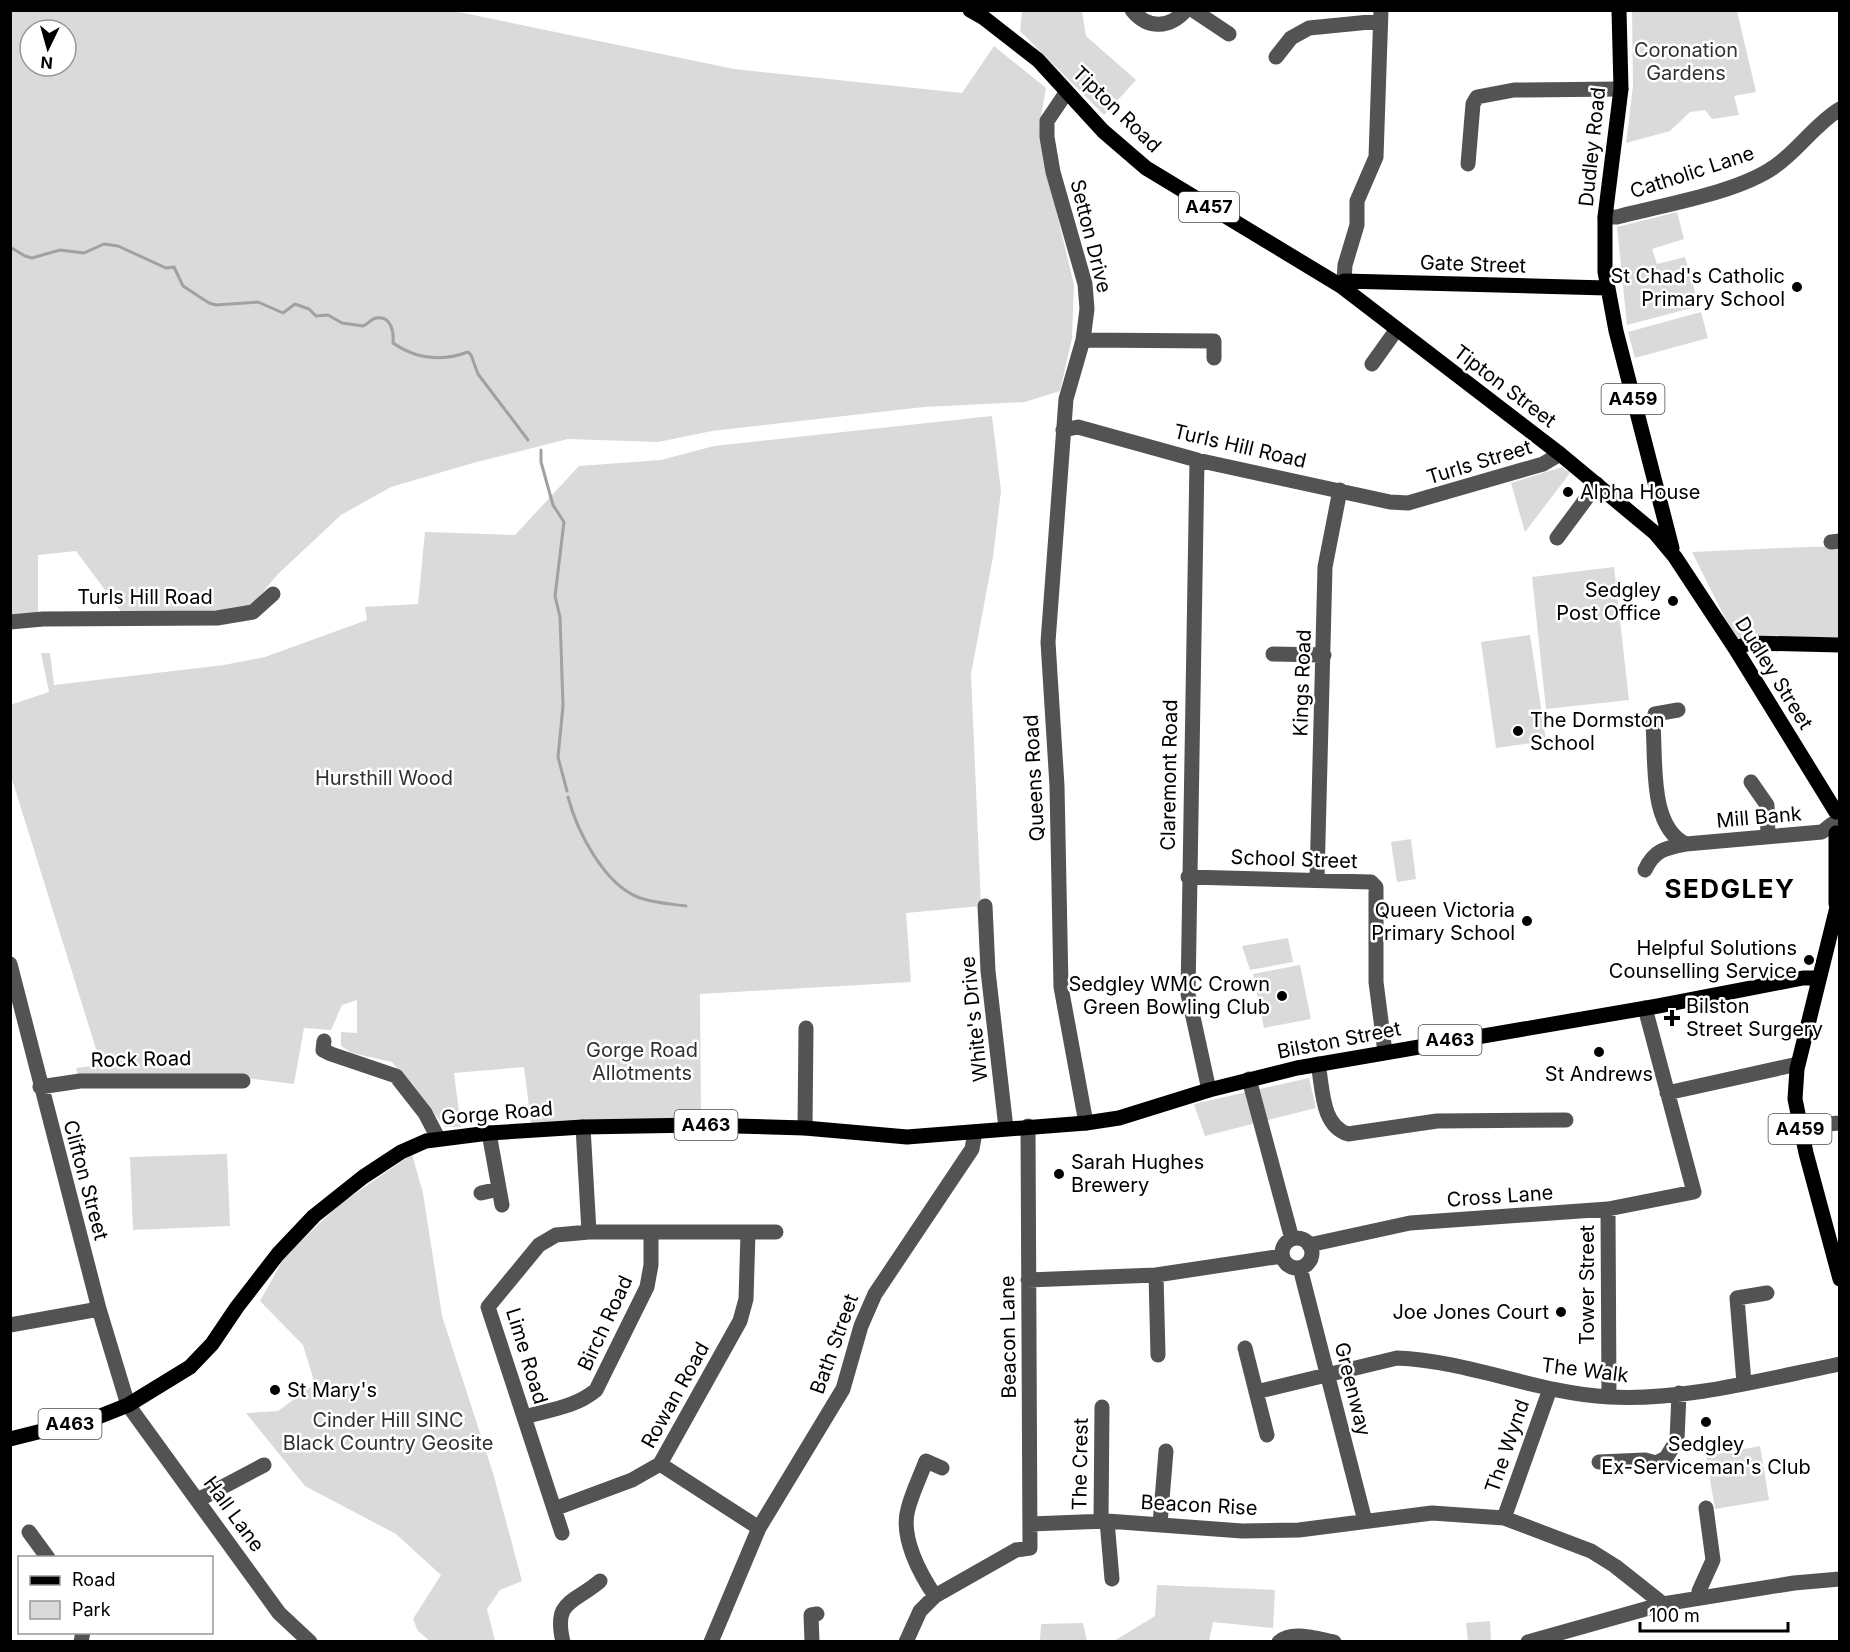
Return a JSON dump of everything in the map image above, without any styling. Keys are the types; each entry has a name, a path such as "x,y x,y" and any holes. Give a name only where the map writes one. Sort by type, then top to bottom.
{"main road":[{"name":"Tipton Road","path":"970,10 984,18 1038,60 1066,93 1110,138 1146,168 1342,284 1365,304"},
{"name":"Dudley Road","path":"1607,288 1605,217 1621,89 1619,10"},
{"name":"Gate Street","path":"1342,284 1607,288"},
{"name":"A459","path":"1607,288 1660,511 1675,557"},
{"name":"Tipton Street","path":"1365,304 1597,484 1655,533 1675,557"},
{"name":"Tipton Street","path":"1619,502 1638,509 1660,511"},
{"name":"Dudley Street","path":"1675,557 1734,648 1837,823"},
{"path":"1734,648 1750,643 1839,645"},
{"name":"A459","path":"1837,823 1838,899 1798,1064 1796,1099 1800,1126 1839,1279"},
{"name":"Bilston Street","path":"975,1132 1086,1123 1127,1116 1249,1079 1318,1064 1645,1008 1803,978 1820,978"},
{"name":"Gorge Road","path":"128,1405 190,1367 212,1344 278,1254 314,1216 363,1177 401,1152 438,1138 583,1127 698,1125 805,1128 907,1137 975,1132"},
{"name":"A463","path":"10,1439 78,1422 128,1405"}],"street":[{"path":"1132,10 1146,21 1160,26 1178,20 1186,10"},
{"path":"1192,10 1229,34"},
{"path":"1276,57 1291,38 1309,28 1380,22 1376,157 1357,201 1357,225 1342,284"},
{"path":"1468,164 1473,104 1477,97 1514,90 1621,89"},
{"name":"Setton Drive","path":"1063,430 1066,399 1083,340 1087,309 1085,284 1060,200 1047,137 1047,121 1066,93"},
{"name":"Catholic Lane","path":"1605,217 1617,217 1743,182 1774,168 1838,113"},
{"path":"1372,364 1397,329"},
{"path":"1083,340 1214,341 1214,358"},
{"name":"Turls Hill Road","path":"1063,430 1078,427 1197,460 1390,502 1408,503"},
{"name":"Queens Road","path":"1063,430 1048,642 1057,786 1061,987 1086,1123"},
{"name":"Turls Street","path":"1408,503 1548,463 1560,454"},
{"name":"Claremont Road","path":"1197,460 1188,877 1188,994 1209,1090"},
{"path":"1557,537 1597,484"},
{"name":"Kings Road","path":"1317,879 1325,567 1340,490"},
{"name":"Turls Hill Road","path":"10,622 65,619 217,618 253,612 273,594"},
{"path":"1273,654 1324,655"},
{"path":"1678,710 1655,714 1653,725 1659,812 1674,838 1686,844"},
{"path":"1752,792 1767,805 1768,836"},
{"name":"Mill Bank","path":"1645,870 1651,857 1659,850 1686,844 1822,832 1837,823"},
{"name":"School Street","path":"1188,877 1371,882 1376,887 1376,982 1385,1052"},
{"name":"White's Drive","path":"985,906 988,971 1006,1128"},
{"name":"Clifton Street","path":"10,964 99,1309 128,1405"},
{"path":"1645,1008 1667,1093 1798,1064"},
{"path":"805,1128 806,1028"},
{"path":"324,1041 323,1050 331,1054 396,1076 420,1106 438,1138"},
{"path":"1318,1064 1328,1118 1338,1131 1348,1134 1437,1121 1566,1120"},
{"path":"1249,1079 1292,1239"},
{"name":"Rock Road","path":"40,1087 80,1081 243,1081"},
{"name":"Cross Lane","path":"1309,1245 1410,1223 1608,1209 1694,1192 1667,1093"},
{"path":"1800,1126 1839,1123"},
{"name":"Beacon Lane","path":"935,1596 1016,1550 1030,1548 1029,1126"},
{"path":"583,1127 589,1232 776,1232"},
{"name":"Bath Street","path":"711,1641 759,1528 836,1404 843,1389 861,1326 875,1294 972,1149 975,1132"},
{"path":"489,1133 502,1205"},
{"path":"481,1193 500,1189"},
{"name":"Tower Street","path":"1608,1209 1608,1397"},
{"name":"Lime Road","path":"562,1533 488,1307 547,1238 565,1233 589,1232"},
{"name":"Birch Road","path":"524,1417 571,1405 597,1390 647,1287 651,1232"},
{"name":"Rowan Road","path":"748,1233 746,1299 740,1321 660,1464 759,1528"},
{"path":"1292,1239 1302,1239 1309,1245 1309,1261 1300,1268 1289,1266 1282,1256 1284,1246 1292,1239"},
{"path":"1028,1280 1155,1275 1282,1256"},
{"name":"Greenway","path":"1300,1268 1365,1521"},
{"path":"1155,1275 1158,1355"},
{"path":"1744,1383 1737,1298 1767,1293"},
{"path":"10,1325 99,1309"},
{"path":"1245,1348 1268,1435"},
{"name":"The Walk","path":"1256,1392 1397,1358 1420,1359 1550,1389 1608,1397 1679,1393 1839,1364"},
{"name":"The Wynd","path":"1504,1518 1550,1389"},
{"path":"1599,1462 1645,1460 1656,1463 1666,1458 1677,1440 1679,1393"},
{"name":"Hall Lane","path":"128,1405 279,1613 310,1641"},
{"name":"The Crest","path":"1102,1407 1104,1521 1112,1579"},
{"path":"1160,1524 1166,1451"},
{"path":"906,1641 920,1611 935,1596 923,1579 911,1546 907,1511 926,1461 942,1468"},
{"path":"554,1509 632,1480 660,1464"},
{"path":"198,1500 264,1465"},
{"path":"1700,1598 1699,1592 1713,1560 1706,1508"},
{"name":"Beacon Rise","path":"1030,1524 1104,1521 1242,1531 1299,1530 1431,1513 1504,1518 1591,1551 1616,1566 1663,1604"},
{"path":"29,1532 47,1556"},
{"path":"1528,1641 1663,1604 1794,1583 1839,1579"},
{"path":"563,1641 552,1622 562,1610 598,1587"},
{"path":"812,1641 810,1615 817,1614"},
{"path":"1280,1640 1287,1636 1299,1636 1334,1641"}],"green space":[{"path":"10,11 454,11 734,69 962,93 994,46 1046,88 1040,121 1052,193 1074,285 1072,338 1060,391 1025,402 924,407 712,431 658,442 568,439 473,463 391,487 341,515 278,574 253,604 235,611 123,614 76,551 38,555 38,615 11,619"},
{"path":"1022,11 1082,11 1086,36 1136,80 1104,115 1020,31"},
{"name":"Coronation Gardens","path":"1632,11 1737,11 1756,92 1734,96 1739,115 1712,119 1705,110 1690,112 1670,131 1626,143 1633,86"},
{"path":"1677,212 1684,239 1652,249 1657,264 1685,257 1699,306 1627,325 1617,227"},
{"path":"1701,312 1708,338 1635,358 1628,332"},
{"path":"992,416 1001,491 993,557 971,674 981,906 906,913 911,982 700,994 701,1117 531,1123 524,1067 454,1073 461,1127 445,1127 392,1062 352,1053 341,1046 341,1032 357,1033 357,1000 342,1005 331,1030 304,1028 294,1084 231,1076 79,1078 76,1068 101,1065 11,776 10,705 49,692 41,653 50,653 54,685 224,665 265,657 367,620 365,607 418,604 425,532 515,535 579,466 661,460 714,446"},
{"path":"1562,467 1570,473 1525,532 1511,483"},
{"path":"1839,547 1839,637 1735,638 1692,552"},
{"path":"1614,567 1629,700 1546,709 1532,577"},
{"path":"1530,635 1546,741 1496,748 1481,642"},
{"path":"1411,839 1416,879 1397,882 1391,842"},
{"path":"1288,938 1293,962 1250,970 1242,946"},
{"name":"Sedgley WMC Crown Green Bowling Club","path":"1300,965 1311,1019 1264,1028 1253,974"},
{"path":"1309,1078 1316,1108 1205,1136 1194,1104"},
{"path":"227,1154 230,1226 133,1230 130,1157"},
{"name":"Cinder Hill SINC Black Country Geosite","path":"412,1154 423,1193 442,1316 493,1473 522,1581 500,1590 487,1609 495,1641 430,1641 418,1631 413,1619 441,1575 396,1534 305,1486 246,1413 278,1411 315,1384 303,1345 260,1301 285,1256 339,1205"},
{"path":"1760,1446 1769,1500 1715,1509 1706,1456"},
{"path":"1157,1585 1275,1590 1273,1628 1213,1622 1209,1641 1114,1641 1155,1616"},
{"path":"1490,1621 1491,1641 1468,1641 1466,1623"},
{"path":"1083,1623 1087,1641 1040,1641 1041,1624"}],"waterway":[{"path":"10,247 32,258 60,250 84,253 104,244 118,246 166,268 174,267 183,286 216,305 258,302 283,313 295,304 309,309 316,316 328,315 342,323 363,326 374,319 385,319 391,325 393,343 411,353 438,358 468,352 478,374 528,440"},
{"path":"541,450 541,462 553,505 564,522 555,596 560,617 563,706 558,757 567,791"},
{"path":"568,797 585,840 615,882 640,898 686,906"}],"place":[{"name":"St Chad's Catholic Primary School","path":"1797,287"},
{"name":"Alpha House","path":"1568,492"},
{"name":"Sedgley Post Office","path":"1673,601"},
{"name":"The Dormston School","path":"1518,731"},
{"name":"Queen Victoria Primary School","path":"1527,921"},
{"name":"Helpful Solutions Counselling Service","path":"1809,960"},
{"name":"Sedgley WMC Crown Green Bowling Club","path":"1282,996"},
{"name":"Bilston Street Surgery","path":"1672,1018"},
{"name":"St Andrews","path":"1599,1052"},
{"name":"Sarah Hughes Brewery","path":"1059,1174"},
{"name":"Joe Jones Court","path":"1561,1312"},
{"name":"St Mary's","path":"275,1390"},
{"name":"Sedgley Ex-Serviceman's Club","path":"1706,1422"}],"district":[{"name":"SEDGLEY","path":"1730,889"}],"park label":[{"name":"Hursthill Wood","path":"384,778"},
{"name":"Gorge Road Allotments","path":"642,1062"}]}
